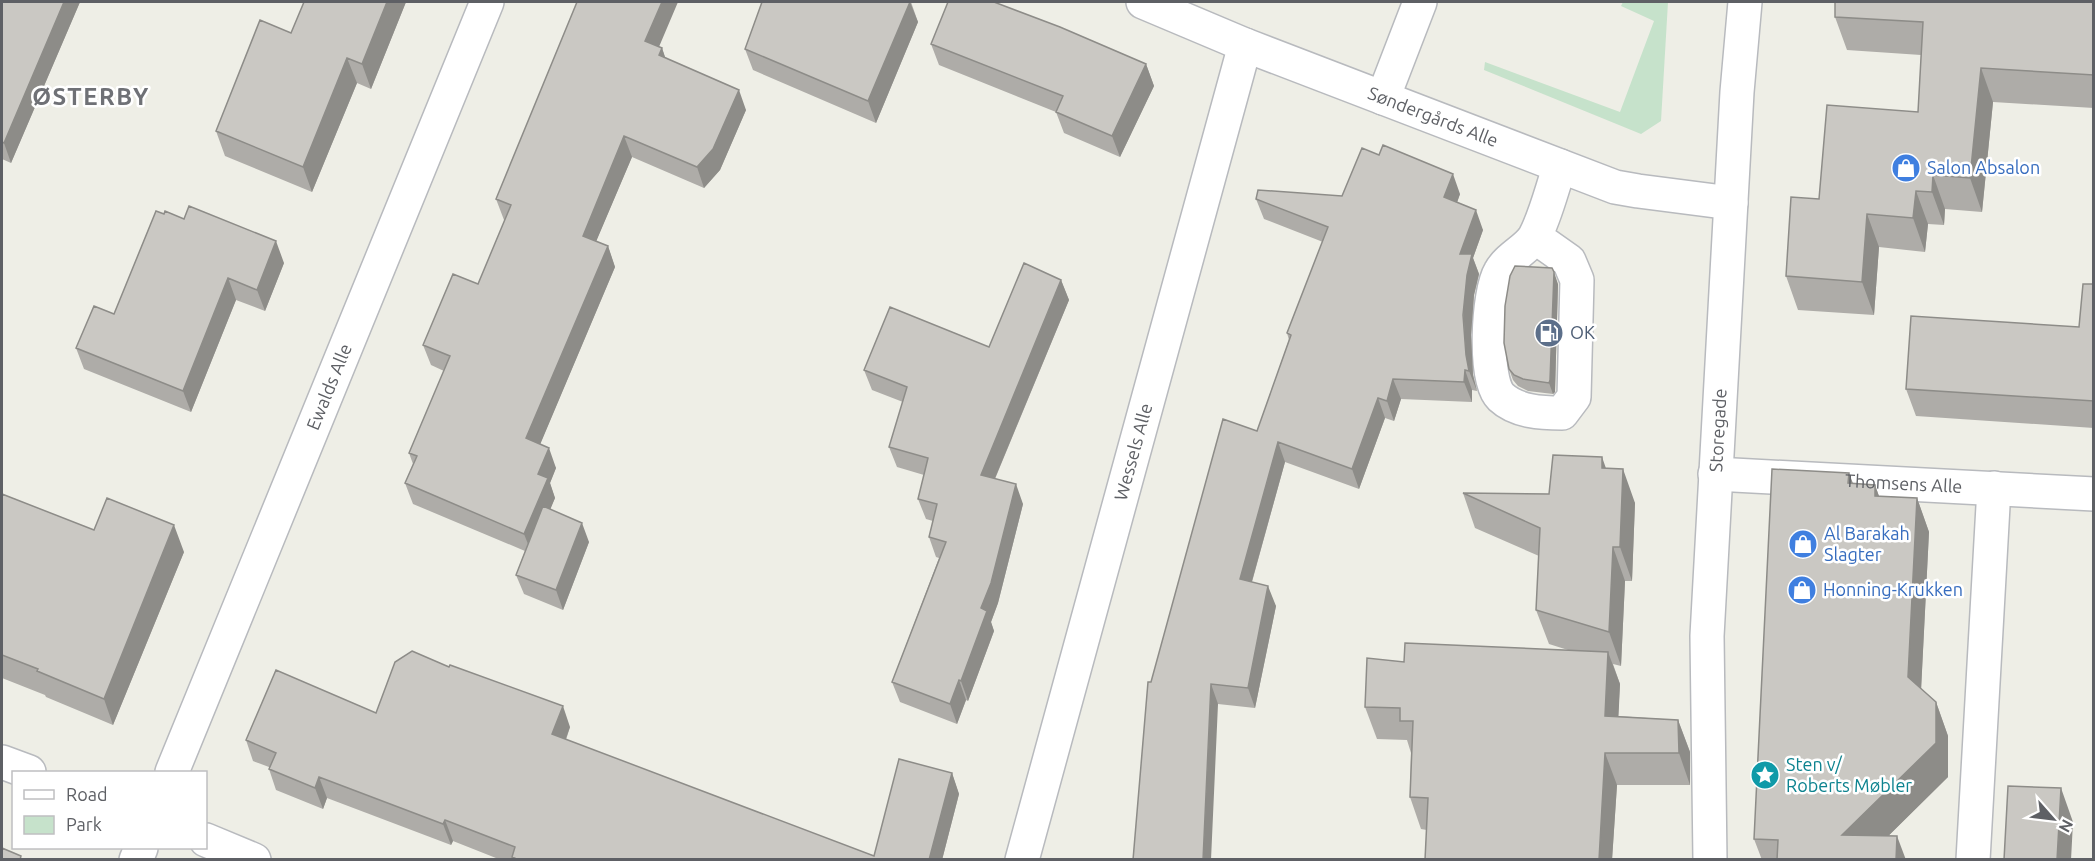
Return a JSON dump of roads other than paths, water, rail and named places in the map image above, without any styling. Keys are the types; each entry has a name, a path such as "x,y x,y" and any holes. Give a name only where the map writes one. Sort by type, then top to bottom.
{"street":[{"name":"Ewalds Alle","path":"172,771 487,2"},
{"name":"Søndergårds Alle","path":"1143,2 1245,45 1615,187 1731,202"},
{"path":"1383,98 1420,2"},
{"name":"Storegade","path":"1710,860 1707,636 1731,202 1745,2"},
{"name":"Wessels Alle","path":"1022,860 1245,45"},
{"path":"1534,237 1569,261 1577,280 1574,397 1562,413 1543,413 1524,409 1500,396 1494,385 1490,365 1491,306 1499,273 1510,259 1534,237 1560,166"},
{"name":"Thomsens Alle","path":"1715,474 2094,494"},
{"path":"1973,860 1994,488"},
{"path":"2,762 26,771"},
{"path":"207,840 255,860"}],"place":[{"name":"Salon Absalon","path":"1906,168"},
{"name":"OK","path":"1549,333"},
{"name":"Al Barakah Slagter","path":"1803,544"},
{"name":"Honning-Krukken","path":"1802,590"},
{"name":"Sten v/ Roberts Møbler","path":"1765,775"}],"district":[{"name":"ØSTERBY","path":"91,97"}]}
